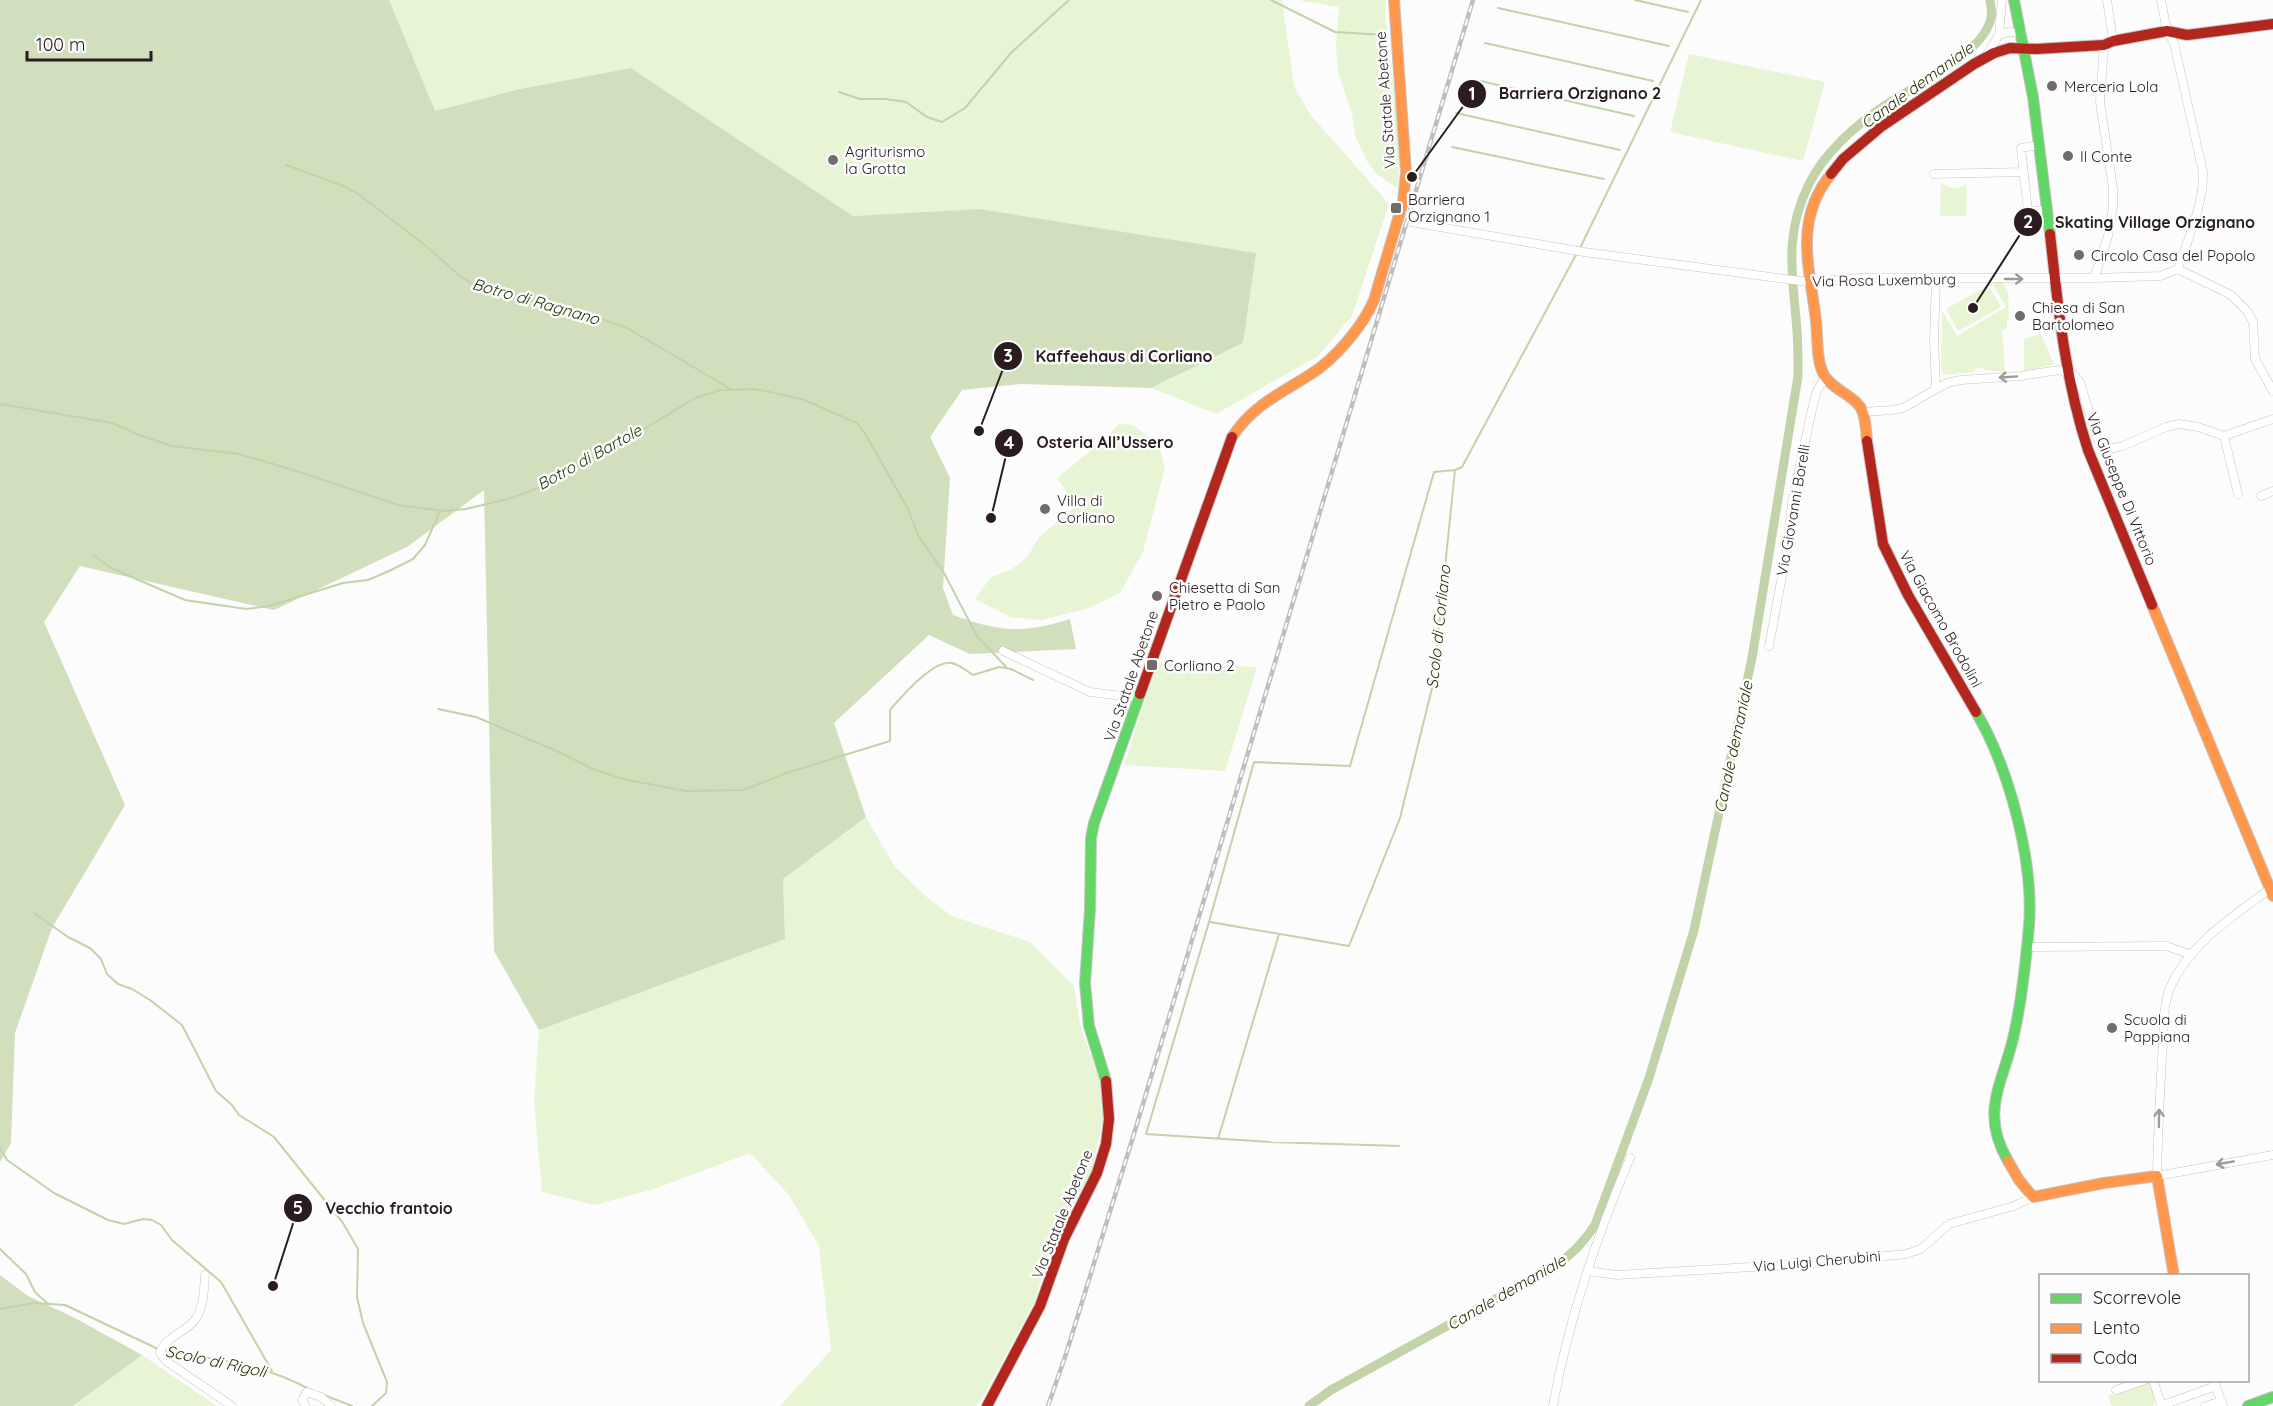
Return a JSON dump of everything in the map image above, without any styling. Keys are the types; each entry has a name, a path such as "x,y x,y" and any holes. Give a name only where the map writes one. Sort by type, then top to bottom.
{"main road":[{"name":"Via Statale Abetone","path":"987,1406 1040,1306 1064,1239 1097,1173 1106,1144 1109,1119 1107,1090 1104,1071 1089,1026 1084,983 1090,909 1091,838 1094,823 1155,647 1204,519 1230,441 1241,423 1263,403 1314,372 1344,345 1365,319 1374,300 1402,202 1406,172 1394,0"},
{"name":"Via Giuseppe Di Vittorio","path":"2014,0 2025,49 2040,146 2066,370 2074,406 2088,450 2272,892"},
{"path":"1863,412 1853,398 1833,386 1825,377 1822,370 1815,312 1803,280 1811,213 1831,173 1853,149 1874,131 1943,87 1986,56 2006,48 2025,49 2109,43 2167,31 2187,35 2273,24"},
{"name":"Via Giacomo Brodolini","path":"1863,412 1883,544 1903,587 1980,721 2017,814 2030,899 2015,1031 1996,1095 1993,1121 2001,1149 2032,1197"},
{"path":"2032,1197 2104,1183 2157,1176 2174,1274"},
{"path":"2248,1406 2273,1397"}],"street":[{"path":"1986,56 1999,35 2002,0"},
{"path":"2094,278 2108,236 2113,207 2113,188 2100,102 2109,43 2107,0"},
{"path":"2161,0 2167,31 2174,44 2204,172 2204,183 2197,211 2178,269 2231,295 2247,311 2253,322 2254,359 2273,391"},
{"path":"1999,35 2008,32 2022,33"},
{"path":"2040,146 2021,148 2023,172 2028,212 2047,210"},
{"path":"1934,174 2023,172"},
{"name":"Via Rosa Luxemburg","path":"1411,222 1578,251 1782,279 2055,280 2160,276 2178,269"},
{"path":"1936,279 1934,340 1936,389"},
{"path":"1863,412 1892,411 1903,408 1947,383 1961,380 2066,370 2080,382 2097,438 2106,447 2123,446 2166,427 2179,424 2198,427 2224,436 2273,419"},
{"name":"Via Giovanni Borelli","path":"1768,646 1787,549 1792,503 1810,414 1816,393 1825,377"},
{"path":"2224,436 2238,494"},
{"path":"2261,496 2273,491"},
{"path":"1003,651 1090,692 1138,698"},
{"path":"2272,892 2231,916 2192,955 2170,989 2166,1007 2159,1092 2157,1176 2273,1155"},
{"path":"2026,947 2166,946 2192,955"},
{"path":"1553,1406 1558,1375 1581,1285 1630,1158"},
{"name":"Via Luigi Cherubini","path":"1588,1271 1617,1275 1802,1264 1906,1254 1921,1249 1949,1224 2014,1206 2032,1197"},
{"path":"205,1275 202,1301 195,1321 162,1346 160,1353 166,1361 232,1406"},
{"path":"2116,1389 2139,1382"},
{"path":"2154,1382 2160,1405 2215,1383 2223,1403 2205,1406"},
{"path":"306,1406 302,1400 307,1392 321,1397 331,1406"}],"green space":[{"path":"0,0 389,0 435,111 520,89 631,68 853,216 979,209 1256,253 1243,343 1151,388 1021,384 962,390 930,437 950,478 943,588 953,615 984,625 1011,629 1038,627 1070,619 1076,649 970,654 929,635 834,723 866,817 783,879 785,939 539,1030 494,951 484,490 407,547 274,610 80,566 44,622 125,805 52,928 15,1033 11,1143 0,1162"},
{"path":"389,0 1282,0 1294,86 1309,113 1389,204 1352,316 1318,356 1216,414 1151,388 1243,343 979,209 853,216 631,68 520,89 434,111"},
{"path":"1298,0 1386,0 1385,15 1400,144 1398,189 1377,174 1368,163 1355,135 1352,114 1338,72 1336,46 1339,7"},
{"path":"1689,54 1825,82 1803,161 1670,132"},
{"path":"1941,182 1954,188 1967,184 1966,216 1940,216"},
{"path":"2002,282 2008,292 2009,318 2007,328 2002,330 2005,372 1982,368 1974,372 1943,375 1941,365 1942,311 1957,336 2006,307 1992,283"},
{"path":"1988,285 2001,307 1958,331 1946,309"},
{"path":"2041,334 2054,364 2024,372 2024,339"},
{"path":"1119,424 1133,425 1154,441 1160,449 1165,468 1143,552 1120,593 1089,608 1042,620 1010,617 975,599 991,577 1011,570 1028,556 1039,537 1076,506 1057,478 1100,443"},
{"path":"1157,662 1257,667 1225,771 1124,765"},
{"path":"866,817 895,867 931,901 952,916 1030,942 1074,986 1080,1025 1099,1077 1104,1113 1092,1171 1054,1238 1034,1303 976,1406 780,1406 831,1350 819,1246 789,1195 750,1153 654,1189 595,1205 542,1192 534,1100 539,1030 785,939 783,879"},
{"path":"0,1275 28,1296 73,1317 142,1355 73,1406 0,1406"},
{"path":"142,1355 217,1406 73,1406"},
{"path":"2150,1382 2155,1399 2153,1406 2112,1406 2108,1396"}],"waterway":[{"path":"839,92 860,99 906,102 927,117 942,122 965,108 1011,53 1069,0"},
{"path":"1271,0 1335,32 1385,35"},
{"path":"1635,0 1688,12"},
{"name":"Scolo di Corliano","path":"1580,248 1701,0"},
{"name":"Canale demaniale","path":"1309,1406 1331,1390 1555,1266 1577,1248 1595,1225 1649,1078 1694,930 1752,658 1798,376 1792,256 1796,221 1801,203 1823,161 1852,131 1884,106 1961,57 1975,44 1986,31 1991,18 1990,0"},
{"path":"1498,8 1669,46"},
{"path":"1485,43 1653,81"},
{"path":"1476,80 1634,116"},
{"path":"1456,113 1620,150"},
{"path":"1452,147 1604,179"},
{"name":"Botro di Ragnano","path":"286,165 357,193 426,246 461,277 485,291 578,311 627,328 729,388"},
{"name":"Botro di Bartole","path":"1399,1146 1271,1142 1146,1134 1254,762 1350,766 1434,472 1462,467 1577,253"},
{"name":"Botro di Bartole","path":"0,404 112,423 172,446 239,454 398,505 443,511 466,509 512,498 538,488 615,447 695,398 720,390 755,389 802,399 857,423 908,509 918,535 944,573 977,636 1007,668"},
{"name":"Scolo di Corliano","path":"1210,922 1349,946 1400,818 1433,684 1455,470"},
{"path":"93,555 111,568 185,600 246,609 269,606 343,583 368,580 413,559 425,545 440,511"},
{"path":"438,709 476,717 595,770 627,780 687,791 744,790 786,773 890,741 890,710 918,680 945,663 955,664 973,675 999,667 1011,669 1033,680"},
{"path":"34,913 68,937 90,948 101,959 107,974 118,984 150,1000 182,1025 216,1091 232,1105 239,1115 274,1137 343,1223 358,1249 357,1297 363,1323 387,1382 386,1393 372,1406"},
{"name":"Scolo di Corliano","path":"1218,1139 1279,934"},
{"path":"0,1148 7,1160 54,1193 108,1220 124,1224 143,1219 152,1220 161,1225 172,1240 221,1282 272,1371"},
{"name":"Scolo di Rigoli","path":"0,1249 26,1274 35,1292 48,1304"},
{"name":"Scolo di Rigoli","path":"0,1309 34,1303 65,1305 158,1349"},
{"name":"Scolo di Rigoli","path":"164,1350 256,1368 274,1373 311,1390"},
{"name":"Scolo di Rigoli","path":"324,1395 352,1406"}],"railway":[{"path":"1048,1406 1137,1124 1473,0"}],"traffic: fast":[{"path":"2014,0 2033,97 2050,234"},
{"path":"1106,1081 1089,1026 1085,983 1090,909 1091,838 1094,823 1140,694"},
{"path":"1976,712 2009,787 2023,844 2030,900 2020,1005 1994,1111 1999,1143 2008,1161"},
{"path":"2248,1406 2273,1397"}],"traffic: slow":[{"path":"1232,437 1258,408 1320,368 1339,351 1356,331 1374,300 1403,202 1406,172 1394,0"},
{"path":"1831,174 1819,192 1808,227 1808,264 1818,356 1821,369 1828,381 1860,407 1865,420 1867,441"},
{"path":"2152,605 2273,896"},
{"path":"2008,1161 2019,1180 2033,1197 2104,1183 2157,1176 2174,1274"}],"traffic: jam":[{"path":"1831,174 1843,159 1882,126 1994,53 2010,48 2036,49 2104,45 2113,41 2167,31 2187,35 2273,24"},
{"path":"2050,234 2063,343 2080,424 2088,450 2152,605"},
{"path":"1140,694 1232,437"},
{"path":"1867,441 1883,544 1908,595 1976,712"},
{"path":"987,1406 1040,1306 1064,1239 1097,1173 1106,1144 1109,1119 1106,1081"}],"place":[{"name":"Merceria Lola","path":"2052,86"},
{"name":"Il Conte","path":"2068,156"},
{"name":"Agriturismo la Grotta","path":"833,160"},
{"name":"Barriera Orzignano 2","path":"1412,177"},
{"name":"Barriera Orzignano 1","path":"1396,208"},
{"name":"Circolo Casa del Popolo","path":"2079,255"},
{"name":"Skating Village Orzignano","path":"1973,308"},
{"name":"Chiesa di San Bartolomeo","path":"2020,316"},
{"name":"Kaffeehaus di Corliano","path":"979,431"},
{"name":"Villa di Corliano","path":"1045,509"},
{"name":"Osteria All’Ussero","path":"991,518"},
{"name":"Chiesetta di San Pietro e Paolo","path":"1157,596"},
{"name":"Corliano 2","path":"1152,665"},
{"name":"Scuola di Pappiana","path":"2112,1028"},
{"name":"Vecchio frantoio","path":"273,1286"}]}
